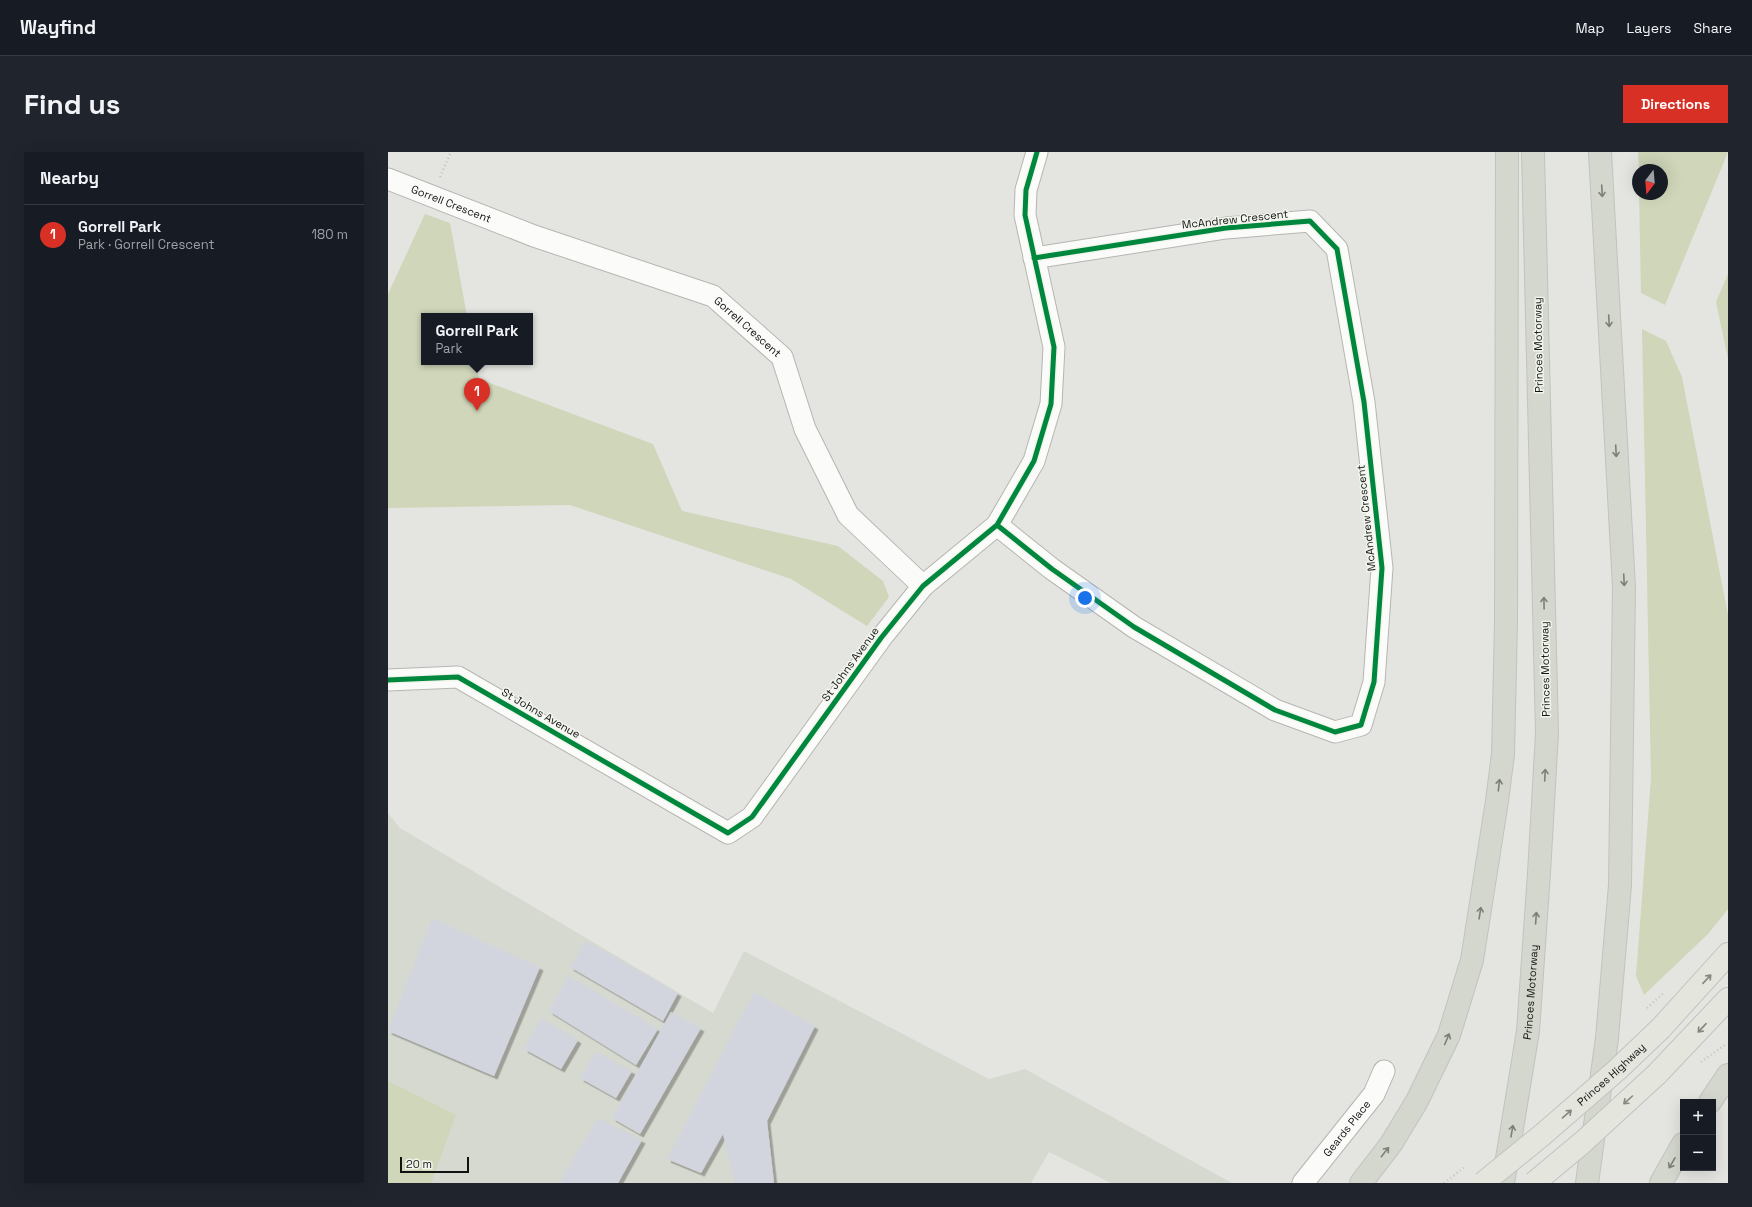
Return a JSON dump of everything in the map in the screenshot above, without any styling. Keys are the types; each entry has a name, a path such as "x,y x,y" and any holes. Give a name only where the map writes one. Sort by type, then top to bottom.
{"highway":[{"path":"1361,1183 1391,1144 1417,1101 1449,1035 1472,960 1497,801 1503,754 1506,623 1507,152"},
{"name":"Princes Motorway","path":"1503,1183 1516,1114 1528,1031 1547,733 1533,152"},
{"path":"1587,1183 1607,1038 1620,885 1624,587 1600,152"},
{"path":"1712,1099 1728,1075"},
{"path":"1661,1183 1680,1149"}],"main road":[{"name":"Princes Highway","path":"1483,1183 1599,1085 1661,1028 1728,954"},
{"path":"1534,1183 1583,1142 1657,1074 1728,998"}],"street":[{"name":"St Johns Avenue","path":"388,680 458,676 728,833 752,817 881,638 923,586 997,525 1034,461 1051,404 1054,347 1025,215 1026,190 1037,152"},
{"name":"Gorrell Crescent","path":"388,179 534,236 713,296 782,357 805,429 848,515 923,586"},
{"name":"McAndrew Crescent","path":"997,525 1052,569 1134,627 1276,710 1335,732 1361,725 1374,682 1382,568 1364,402 1337,249 1310,221 1226,228 1034,258"},
{"name":"Geards Place","path":"1303,1183 1374,1094 1384,1071"}],"path":[{"path":"445,162 452,152"}],"shaded area":[{"path":"388,813 400,828 713,1013 744,951 989,1079 1025,1069 1232,1183 1111,1183 1049,1152 1031,1183 388,1183"}],"green space":[{"path":"1638,152 1728,152 1665,305 1641,293 1639,200 1668,200 1668,164 1639,164"},
{"path":"425,214 450,223 466,313 421,313 421,365 477,365 479,379 653,444 682,511 838,546 883,581 889,597 867,626 791,579 570,505 388,508 388,294"},
{"path":"1728,274 1728,359 1716,302"},
{"path":"1642,329 1666,341 1682,377 1728,615 1728,909 1708,934 1644,995 1636,976 1651,778"},
{"path":"388,1081 456,1115 431,1183 388,1183"}],"building":[{"path":"432,918 540,967 494,1076 388,1031"},
{"path":"586,941 678,993 663,1021 570,967"},
{"path":"568,976 658,1029 636,1065 549,1011"},
{"path":"754,992 815,1026 767,1121 774,1183 735,1183 723,1134 701,1173 667,1159"},
{"path":"671,1012 701,1028 640,1134 612,1118"},
{"path":"541,1018 578,1040 561,1069 524,1049"},
{"path":"596,1052 632,1071 616,1098 580,1078"},
{"path":"598,1118 642,1140 618,1183 559,1183"}],"cycle path":[{"path":"388,680 458,677 728,833 752,817 881,638 923,586 997,525 1034,461 1051,404 1054,347 1025,215 1026,190 1037,152"},
{"path":"997,525 1052,569 1134,627 1275,710 1335,732 1361,725 1374,682 1382,568 1364,402 1337,249 1310,221 1226,228 1034,258"}],"place":[{"name":"Gorrell Park","path":"477,411"}]}
